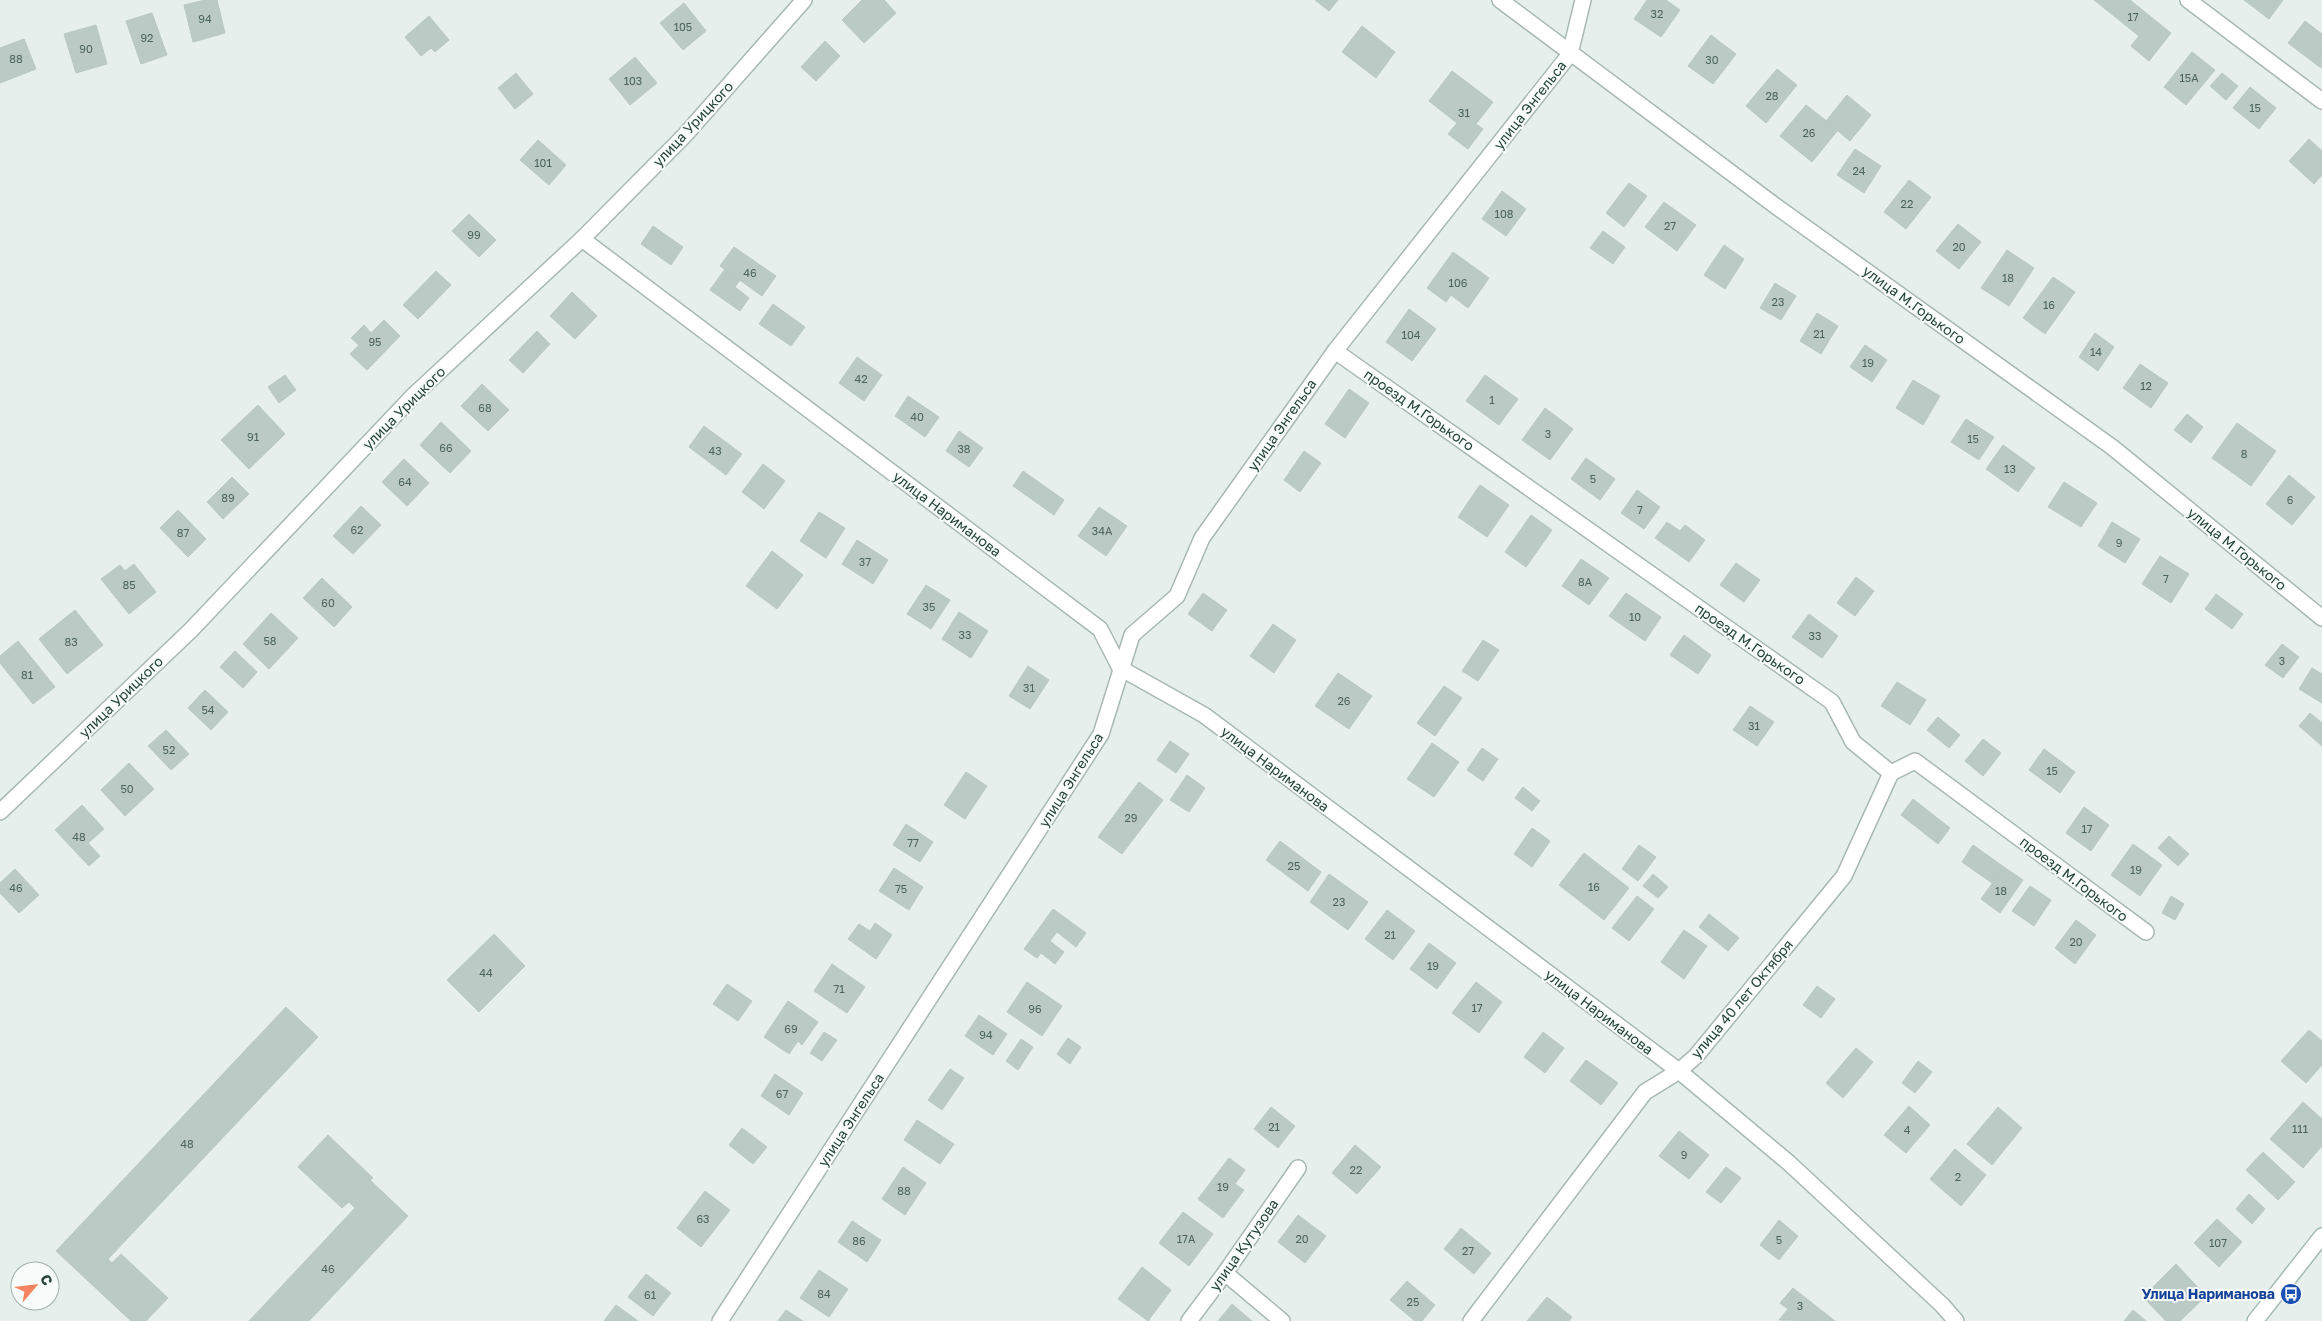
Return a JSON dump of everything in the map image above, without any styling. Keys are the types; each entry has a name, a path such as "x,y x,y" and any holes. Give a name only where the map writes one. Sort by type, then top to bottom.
{"street":[{"name":"улица Урицкого","path":"0,812 191,630 414,395 582,239 685,135 804,0"},
{"name":"улица М.Горького","path":"1500,0 1785,213 2112,447 2322,618"},
{"name":"улица Энгельса","path":"720,1321 1101,734 1120,668 1132,635 1177,596 1202,538 1335,350 1570,54 1582,0"},
{"path":"2188,0 2322,102"},
{"name":"улица Нариманова","path":"582,239 1100,629 1120,668 1204,715 1678,1071 1789,1164 1942,1305 1956,1321"},
{"name":"проезд М.Горького","path":"1335,350 1832,702 1853,742 1891,773 1914,761 2146,932"},
{"name":"улица 40 лет Октября","path":"1471,1321 1645,1092 1678,1071 1696,1056 1844,876 1891,773"},
{"name":"улица Кутузова","path":"1189,1321 1298,1168"},
{"path":"2255,1321 2322,1236"},
{"path":"1225,1273 1282,1321"}],"building":[{"path":"205,0 217,0 225,33 193,42 184,5"},
{"path":"862,0 884,0 896,13 864,43 842,20"},
{"path":"1315,0 1338,0 1329,11"},
{"path":"1647,0 1666,0 1680,10 1661,37 1634,19"},
{"path":"2094,0 2130,0 2171,33 2149,61 2131,46 2139,36"},
{"path":"2244,0 2283,0 2269,19"},
{"path":"684,3 706,31 683,50 660,23"},
{"path":"152,13 167,55 141,64 126,21"},
{"path":"429,16 449,40 435,52 431,48 421,56 405,37"},
{"path":"2305,21 2322,34 2321,68 2288,43"},
{"path":"96,25 107,64 76,73 64,34"},
{"path":"1362,26 1395,52 1376,78 1342,52"},
{"path":"1711,35 1736,54 1713,84 1688,66"},
{"path":"24,39 36,69 0,83 0,48"},
{"path":"825,41 840,56 816,81 801,67"},
{"path":"2192,52 2215,70 2186,105 2164,87"},
{"path":"635,57 657,83 630,105 609,79"},
{"path":"1777,69 1797,85 1766,123 1746,106"},
{"path":"1452,71 1493,102 1476,124 1483,129 1468,149 1448,134 1457,123 1429,101"},
{"path":"516,73 533,94 515,109 498,88"},
{"path":"2222,73 2238,86 2226,100 2210,86"},
{"path":"2250,87 2276,108 2259,129 2233,108"},
{"path":"1847,95 1871,115 1850,141 1826,121"},
{"path":"1806,105 1838,130 1812,162 1780,136"},
{"path":"2309,139 2322,151 2322,175 2314,184 2289,161"},
{"path":"538,140 566,165 549,185 520,160"},
{"path":"1855,149 1881,166 1864,193 1837,175"},
{"path":"1909,180 1931,197 1906,229 1884,212"},
{"path":"1629,183 1647,196 1624,227 1606,213"},
{"path":"1502,191 1526,209 1506,236 1482,219"},
{"path":"1664,202 1696,225 1677,251 1645,227"},
{"path":"469,214 496,240 479,257 452,231"},
{"path":"1958,224 1981,242 1959,269 1936,251"},
{"path":"653,226 683,247 671,265 641,244"},
{"path":"1603,231 1625,247 1613,264 1590,248"},
{"path":"1724,245 1744,259 1725,289 1704,275"},
{"path":"734,247 776,276 762,296 720,266"},
{"path":"2007,250 2034,268 2009,306 1981,288"},
{"path":"1453,252 1489,278 1468,308 1451,295 1446,302 1427,288"},
{"path":"725,269 740,280 735,287 749,298 740,311 710,290"},
{"path":"436,271 451,285 418,319 403,305"},
{"path":"2053,277 2075,292 2045,334 2023,318"},
{"path":"1775,283 1796,296 1781,320 1760,308"},
{"path":"572,292 597,316 575,339 550,316"},
{"path":"773,304 805,327 791,346 759,324"},
{"path":"1409,309 1436,329 1412,361 1386,342"},
{"path":"1817,313 1838,326 1821,354 1800,341"},
{"path":"384,320 400,336 367,370 350,354 359,345 351,338 364,325 371,333"},
{"path":"537,331 550,344 523,373 509,360"},
{"path":"2095,333 2114,347 2098,371 2079,357"},
{"path":"1865,345 1887,360 1872,382 1850,367"},
{"path":"857,357 882,375 864,401 839,383"},
{"path":"2140,364 2168,383 2151,408 2123,388"},
{"path":"285,375 296,390 279,403 268,387"},
{"path":"1485,375 1518,399 1499,425 1466,401"},
{"path":"1913,380 1940,396 1923,425 1896,408"},
{"path":"482,384 509,410 488,431 461,406"},
{"path":"1349,389 1369,403 1345,438 1325,424"},
{"path":"908,396 939,417 925,437 895,416"},
{"path":"258,405 285,434 249,469 221,440"},
{"path":"1545,408 1573,429 1550,460 1522,440"},
{"path":"2187,414 2203,427 2191,443 2174,430"},
{"path":"1966,419 1994,437 1979,460 1951,442"},
{"path":"441,422 471,451 450,473 420,445"},
{"path":"2237,423 2276,451 2251,486 2212,458"},
{"path":"704,426 742,454 726,475 689,447"},
{"path":"959,431 983,448 969,467 946,451"},
{"path":"2003,445 2035,468 2018,492 1986,469"},
{"path":"1304,451 1321,463 1300,492 1284,480"},
{"path":"1586,458 1615,479 1600,500 1571,479"},
{"path":"404,459 429,483 407,506 382,482"},
{"path":"763,464 785,481 764,509 742,492"},
{"path":"1023,471 1064,500 1054,515 1013,486"},
{"path":"2289,475 2315,497 2292,525 2266,504"},
{"path":"232,477 249,494 223,519 207,502"},
{"path":"2064,482 2097,503 2081,527 2048,507"},
{"path":"1480,485 1509,505 1487,537 1458,517"},
{"path":"1637,490 1660,507 1644,529 1621,513"},
{"path":"361,506 381,525 353,554 333,536"},
{"path":"1099,507 1127,526 1106,556 1078,536"},
{"path":"178,510 206,539 188,557 160,528"},
{"path":"819,512 845,528 826,558 800,541"},
{"path":"1531,515 1552,530 1526,567 1505,552"},
{"path":"1667,522 1680,531 1685,525 1705,540 1689,562 1655,538"},
{"path":"2112,522 2140,539 2125,563 2098,546"},
{"path":"857,540 888,560 873,584 842,564"},
{"path":"772,551 803,575 777,609 746,586"},
{"path":"2160,556 2189,574 2171,603 2142,584"},
{"path":"1581,559 1609,578 1589,605 1562,586"},
{"path":"1736,563 1760,580 1744,602 1720,585"},
{"path":"134,564 156,592 129,614 101,579 120,565 125,571"},
{"path":"1856,577 1874,591 1855,616 1837,603"},
{"path":"322,578 352,607 334,627 303,598"},
{"path":"926,585 950,600 931,629 907,614"},
{"path":"1203,593 1227,610 1212,631 1188,614"},
{"path":"1626,593 1661,617 1645,641 1609,616"},
{"path":"2216,594 2243,614 2232,629 2205,609"},
{"path":"75,610 103,645 67,674 39,639"},
{"path":"959,612 988,631 971,658 942,639"},
{"path":"271,613 298,638 269,669 243,644"},
{"path":"1809,614 1838,636 1822,658 1792,637"},
{"path":"1273,624 1296,640 1274,673 1250,656"},
{"path":"1684,635 1711,655 1698,674 1670,655"},
{"path":"1483,640 1499,650 1478,681 1462,671"},
{"path":"18,641 55,687 33,704 0,663 0,656"},
{"path":"2282,644 2299,657 2283,678 2265,665"},
{"path":"235,651 257,672 243,688 220,667"},
{"path":"1028,666 1049,680 1030,709 1009,696"},
{"path":"2312,668 2322,674 2322,703 2299,689"},
{"path":"1338,673 1372,696 1349,729 1315,706"},
{"path":"1897,682 1926,700 1910,725 1881,706"},
{"path":"1444,686 1462,698 1435,736 1417,723"},
{"path":"205,690 228,712 211,730 188,708"},
{"path":"1750,706 1774,722 1757,746 1733,730"},
{"path":"2310,713 2322,723 2322,746 2299,726"},
{"path":"1938,717 1960,735 1949,748 1927,730"},
{"path":"166,730 189,754 171,770 148,746"},
{"path":"1983,739 2001,753 1983,776 1965,761"},
{"path":"1170,741 1189,754 1176,773 1157,760"},
{"path":"1432,743 1459,762 1434,797 1407,779"},
{"path":"1482,748 1498,759 1483,781 1467,770"},
{"path":"2044,749 2075,772 2060,793 2029,770"},
{"path":"129,763 154,789 125,816 101,790"},
{"path":"966,772 987,786 965,819 944,805"},
{"path":"1187,775 1205,788 1189,812 1170,800"},
{"path":"1139,782 1163,800 1122,854 1098,837"},
{"path":"1523,787 1540,801 1532,811 1515,798"},
{"path":"1913,799 1950,828 1938,844 1901,815"},
{"path":"82,805 104,829 88,843 100,856 89,866 55,830"},
{"path":"2084,807 2109,825 2091,851 2066,833"},
{"path":"906,824 933,842 920,862 893,845"},
{"path":"1532,828 1550,841 1532,867 1514,854"},
{"path":"2169,836 2189,854 2178,866 2158,848"},
{"path":"1280,841 1321,872 1308,891 1266,860"},
{"path":"2133,844 2162,865 2140,896 2111,875"},
{"path":"1639,845 1656,857 1638,881 1622,869"},
{"path":"1973,845 2004,867 1992,883 1962,862"},
{"path":"1584,853 1629,888 1604,920 1559,885"},
{"path":"2004,867 2023,880 2000,913 1981,899"},
{"path":"894,868 923,887 909,910 879,891"},
{"path":"15,869 39,895 19,913 0,893 0,883"},
{"path":"1329,874 1368,902 1348,930 1310,902"},
{"path":"1653,874 1668,887 1658,898 1643,886"},
{"path":"2030,886 2051,900 2034,926 2012,911"},
{"path":"1637,896 1654,909 1629,941 1612,928"},
{"path":"2171,896 2184,904 2175,920 2162,913"},
{"path":"1053,909 1086,933 1076,947 1057,932 1050,941 1064,952 1055,964 1041,953 1037,958 1024,949"},
{"path":"1387,910 1415,931 1393,960 1365,939"},
{"path":"1709,914 1739,938 1728,951 1699,927"},
{"path":"2076,920 2096,935 2075,964 2055,948"},
{"path":"875,923 892,935 876,959 848,939 859,924 870,931"},
{"path":"1684,930 1707,946 1684,979 1661,962"},
{"path":"494,934 525,966 479,1012 447,980"},
{"path":"1429,943 1456,963 1437,989 1410,969"},
{"path":"832,964 865,987 847,1013 814,991"},
{"path":"1027,982 1062,1006 1042,1036 1007,1012"},
{"path":"1476,982 1502,1002 1479,1033 1452,1013"},
{"path":"727,984 752,1001 738,1021 713,1004"},
{"path":"1817,986 1835,999 1821,1018 1803,1005"},
{"path":"788,1001 818,1022 802,1045 798,1041 789,1054 764,1037"},
{"path":"286,1007 318,1037 108,1259 112,1263 121,1254 168,1298 146,1321 131,1321 56,1251"},
{"path":"979,1015 1007,1034 993,1055 965,1036"},
{"path":"2309,1030 2322,1041 2322,1065 2306,1083 2281,1061"},
{"path":"824,1032 837,1040 822,1061 810,1053"},
{"path":"1543,1032 1564,1048 1545,1073 1524,1057"},
{"path":"1068,1038 1081,1047 1070,1064 1057,1054"},
{"path":"1021,1039 1033,1047 1018,1070 1006,1061"},
{"path":"1856,1048 1873,1062 1843,1098 1826,1083"},
{"path":"1586,1060 1618,1083 1601,1105 1570,1081"},
{"path":"1918,1061 1932,1072 1915,1093 1902,1083"},
{"path":"950,1069 964,1078 942,1110 928,1100"},
{"path":"775,1074 803,1093 789,1115 761,1096"},
{"path":"2303,1102 2322,1119 2322,1146 2303,1168 2270,1139"},
{"path":"1909,1106 1930,1125 1906,1153 1884,1135"},
{"path":"1271,1107 1295,1126 1278,1148 1254,1129"},
{"path":"1998,1107 2022,1128 1992,1165 1967,1144"},
{"path":"917,1120 954,1144 940,1164 904,1140"},
{"path":"742,1128 767,1147 753,1164 729,1145"},
{"path":"1679,1131 1709,1155 1689,1179 1659,1156"},
{"path":"328,1135 373,1178 370,1180 408,1216 309,1321 249,1321 355,1208 349,1202 342,1208 298,1167"},
{"path":"1355,1145 1381,1167 1357,1194 1332,1173"},
{"path":"1955,1149 1986,1175 1961,1206 1930,1179"},
{"path":"2263,1152 2295,1182 2278,1200 2246,1170"},
{"path":"1229,1158 1245,1170 1235,1184 1244,1190 1223,1218 1198,1199"},
{"path":"903,1167 926,1183 905,1215 882,1199"},
{"path":"1726,1167 1741,1178 1721,1203 1706,1192"},
{"path":"705,1191 730,1210 701,1247 677,1228"},
{"path":"2249,1194 2265,1209 2252,1224 2236,1209"},
{"path":"1183,1212 1213,1234 1189,1266 1159,1243"},
{"path":"1298,1215 1326,1236 1305,1263 1278,1242"},
{"path":"2217,1219 2242,1242 2219,1267 2194,1243"},
{"path":"1779,1220 1798,1236 1779,1260 1760,1245"},
{"path":"852,1221 881,1240 867,1262 838,1242"},
{"path":"1461,1228 1491,1253 1474,1274 1444,1249"},
{"path":"2176,1264 2206,1296 2180,1321 2166,1321 2143,1297"},
{"path":"1142,1267 1171,1290 1148,1321 1118,1299"},
{"path":"819,1270 848,1289 829,1317 800,1298"},
{"path":"646,1274 671,1293 653,1316 628,1297"},
{"path":"1407,1281 1435,1305 1422,1321 1415,1321 1390,1300"},
{"path":"1793,1288 1835,1321 1779,1320 1788,1309 1780,1303"},
{"path":"1547,1297 1572,1317 1569,1321 1527,1321"},
{"path":"1232,1304 1252,1321 1218,1321"},
{"path":"616,1305 638,1321 604,1321"},
{"path":"786,1310 803,1321 778,1321"},
{"path":"2133,1310 2146,1321 2124,1321"}],"place":[{"name":"Улица Нариманова","path":"2291,1294"}]}
